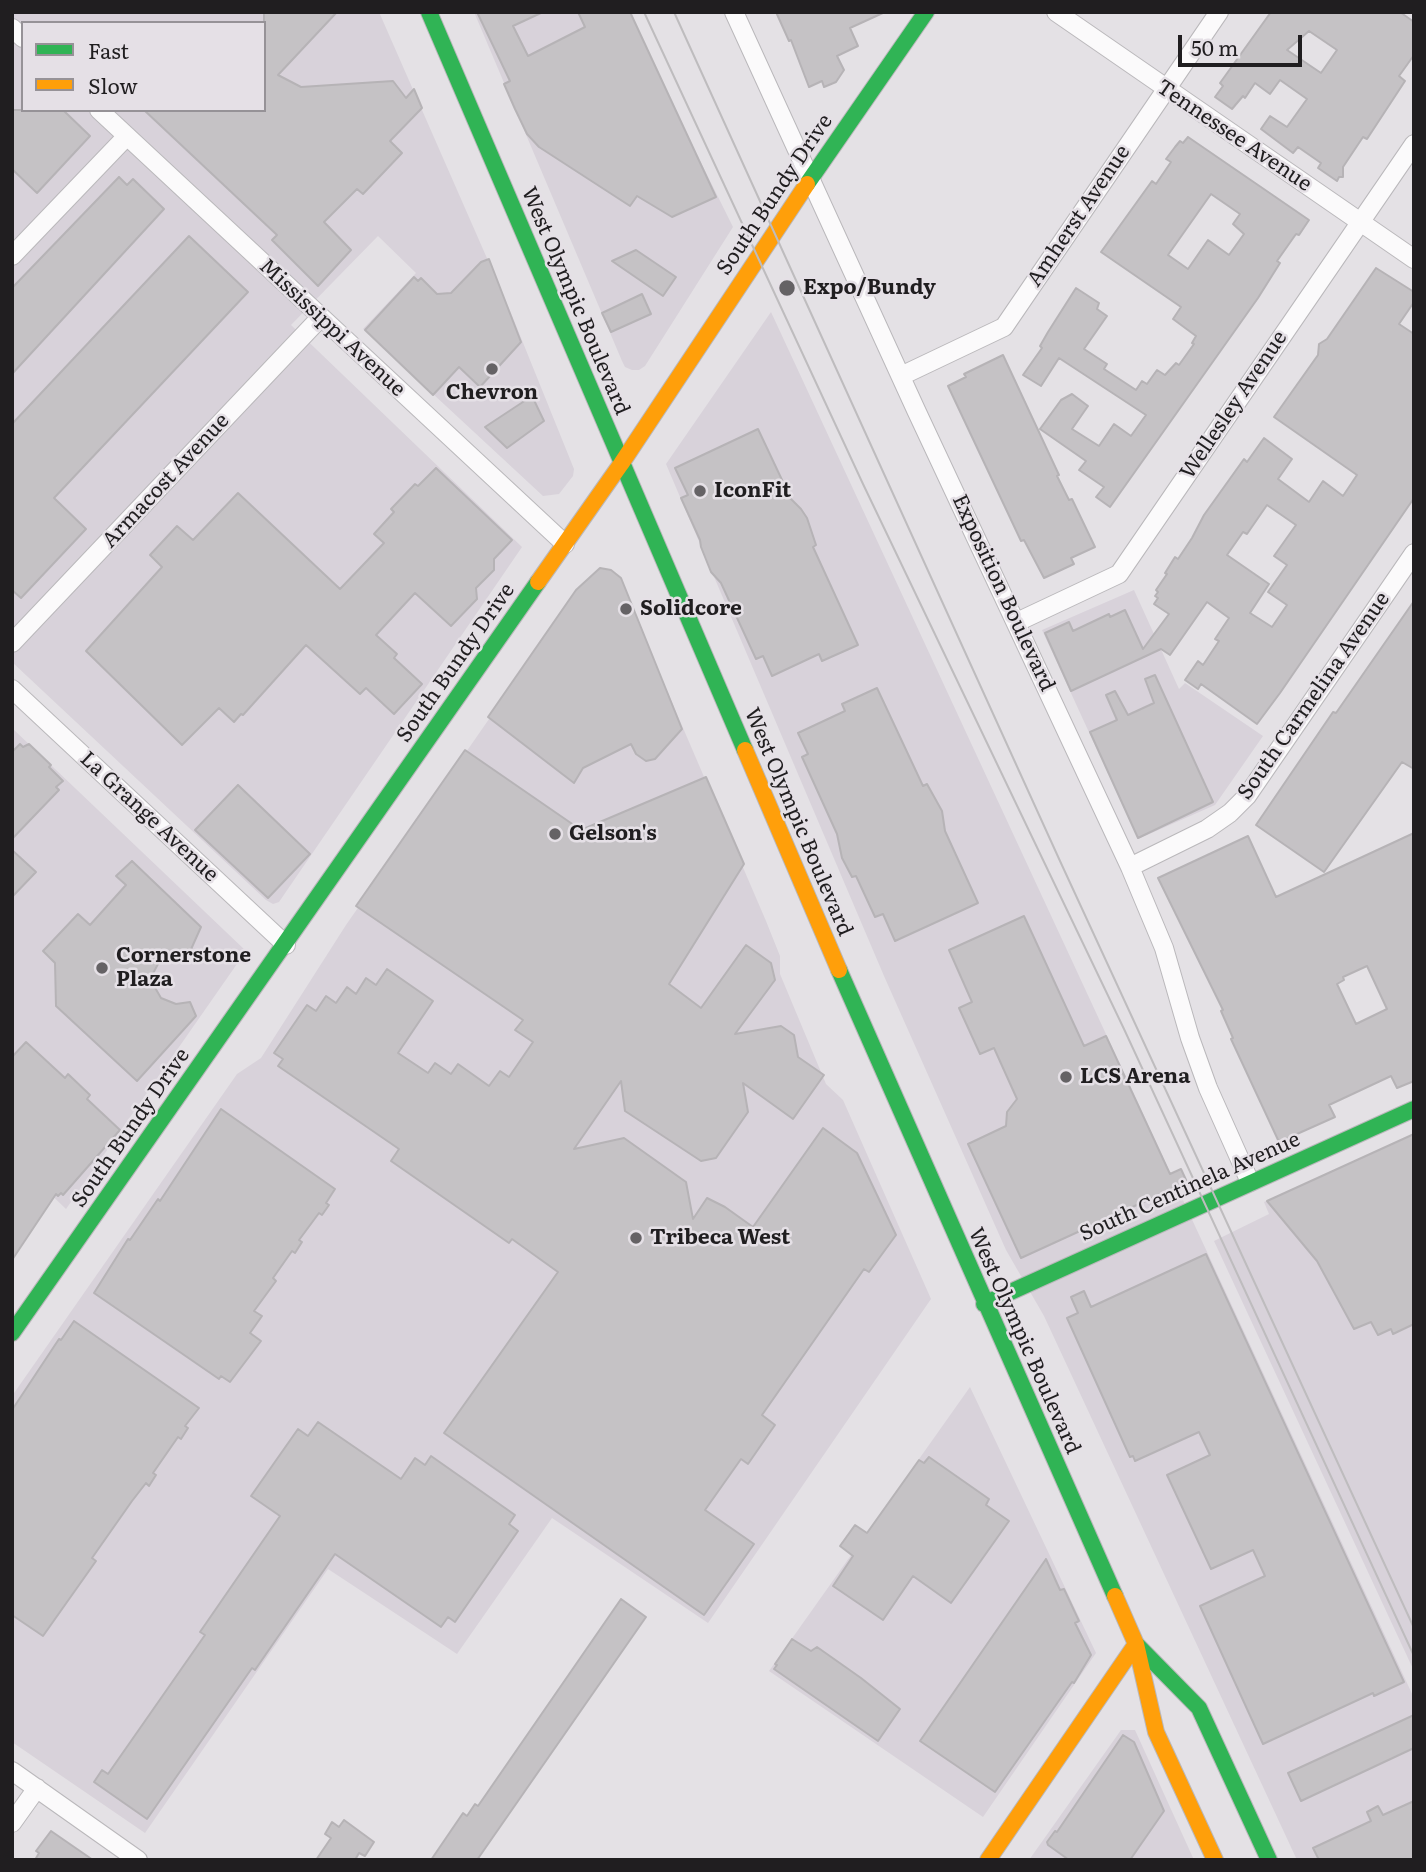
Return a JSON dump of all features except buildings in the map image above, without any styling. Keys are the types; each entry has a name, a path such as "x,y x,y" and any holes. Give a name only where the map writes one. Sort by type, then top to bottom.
{"main road":[{"name":"West Olympic Boulevard","path":"429,12 984,1304 1136,1644"},
{"name":"South Bundy Drive","path":"12,1333 621,464 811,178 926,12"},
{"name":"South Centinela Avenue","path":"984,1304 1414,1109"},
{"path":"988,1860 1136,1644"},
{"path":"1136,1644 1156,1732 1215,1860"},
{"path":"1136,1644 1199,1708 1269,1860"}],"street":[{"name":"Exposition Boulevard","path":"734,12 1130,867 1164,948 1190,1038 1209,1088 1250,1182"},
{"name":"Tennessee Avenue","path":"1056,12 1414,259"},
{"name":"Amherst Avenue","path":"901,376 1004,327 1219,12"},
{"name":"Mississippi Avenue","path":"101,112 565,544"},
{"path":"12,256 127,136"},
{"name":"Wellesley Avenue","path":"1017,622 1119,573 1414,144"},
{"name":"Armacost Avenue","path":"12,643 320,318"},
{"name":"South Carmelina Avenue","path":"1130,867 1206,829 1230,813 1247,796 1414,553"},
{"name":"La Grange Avenue","path":"12,689 286,945"},
{"path":"12,1771 138,1860"},
{"path":"12,1823 37,1788"}],"shaded area":[{"path":"12,12 379,12 511,313 574,469 573,476 559,494 543,496 363,329 416,273 378,236 291,325 522,547 279,902 273,904 12,662"},
{"path":"474,12 626,12 733,227 645,366 639,370 625,367 622,361"},
{"path":"771,312 1414,1698 1414,1860 1297,1860 1044,1316 1006,1250 884,976 666,464"},
{"path":"619,579 766,921 780,956 780,974 826,1084 843,1100 931,1299 708,1623 552,1518 457,1654 328,1569 145,1833 12,1742 12,1396 237,1074 261,1058 346,925 580,588"},
{"path":"1134,590 1179,689 1185,683 1263,736 1215,805 1138,839 1042,630"},
{"path":"12,728 246,951 66,1209 12,1157"},
{"path":"1414,1134 1414,1671 1214,1241 1269,1214 1264,1202"},
{"path":"970,1387 1096,1653 983,1817 769,1671"},
{"path":"1121,1730 1135,1730 1194,1860 1029,1860"}],"tram line":[{"path":"644,12 863,484 1124,1029 1414,1656"},
{"path":"674,12 1060,861 1414,1628"}],"traffic: fast":[{"path":"429,12 745,750"},
{"path":"807,184 926,12"},
{"path":"12,1333 538,582"},
{"path":"839,970 1115,1596"},
{"path":"984,1304 1414,1109"},
{"path":"1137,1645 1199,1708 1269,1860"}],"traffic: slow":[{"path":"538,582 621,464 807,184"},
{"path":"745,750 839,970"},
{"path":"1115,1596 1136,1644 1156,1732 1215,1860"},
{"path":"988,1860 1136,1644"}],"place":[{"name":"Expo/Bundy","path":"787,288"},
{"name":"Chevron","path":"492,369"},
{"name":"IconFit","path":"700,491"},
{"name":"Solidcore","path":"626,609"},
{"name":"Gelson's","path":"555,834"},
{"name":"Cornerstone Plaza","path":"102,968"},
{"name":"LCS Arena","path":"1066,1077"},
{"name":"Tribeca West","path":"636,1238"}]}
